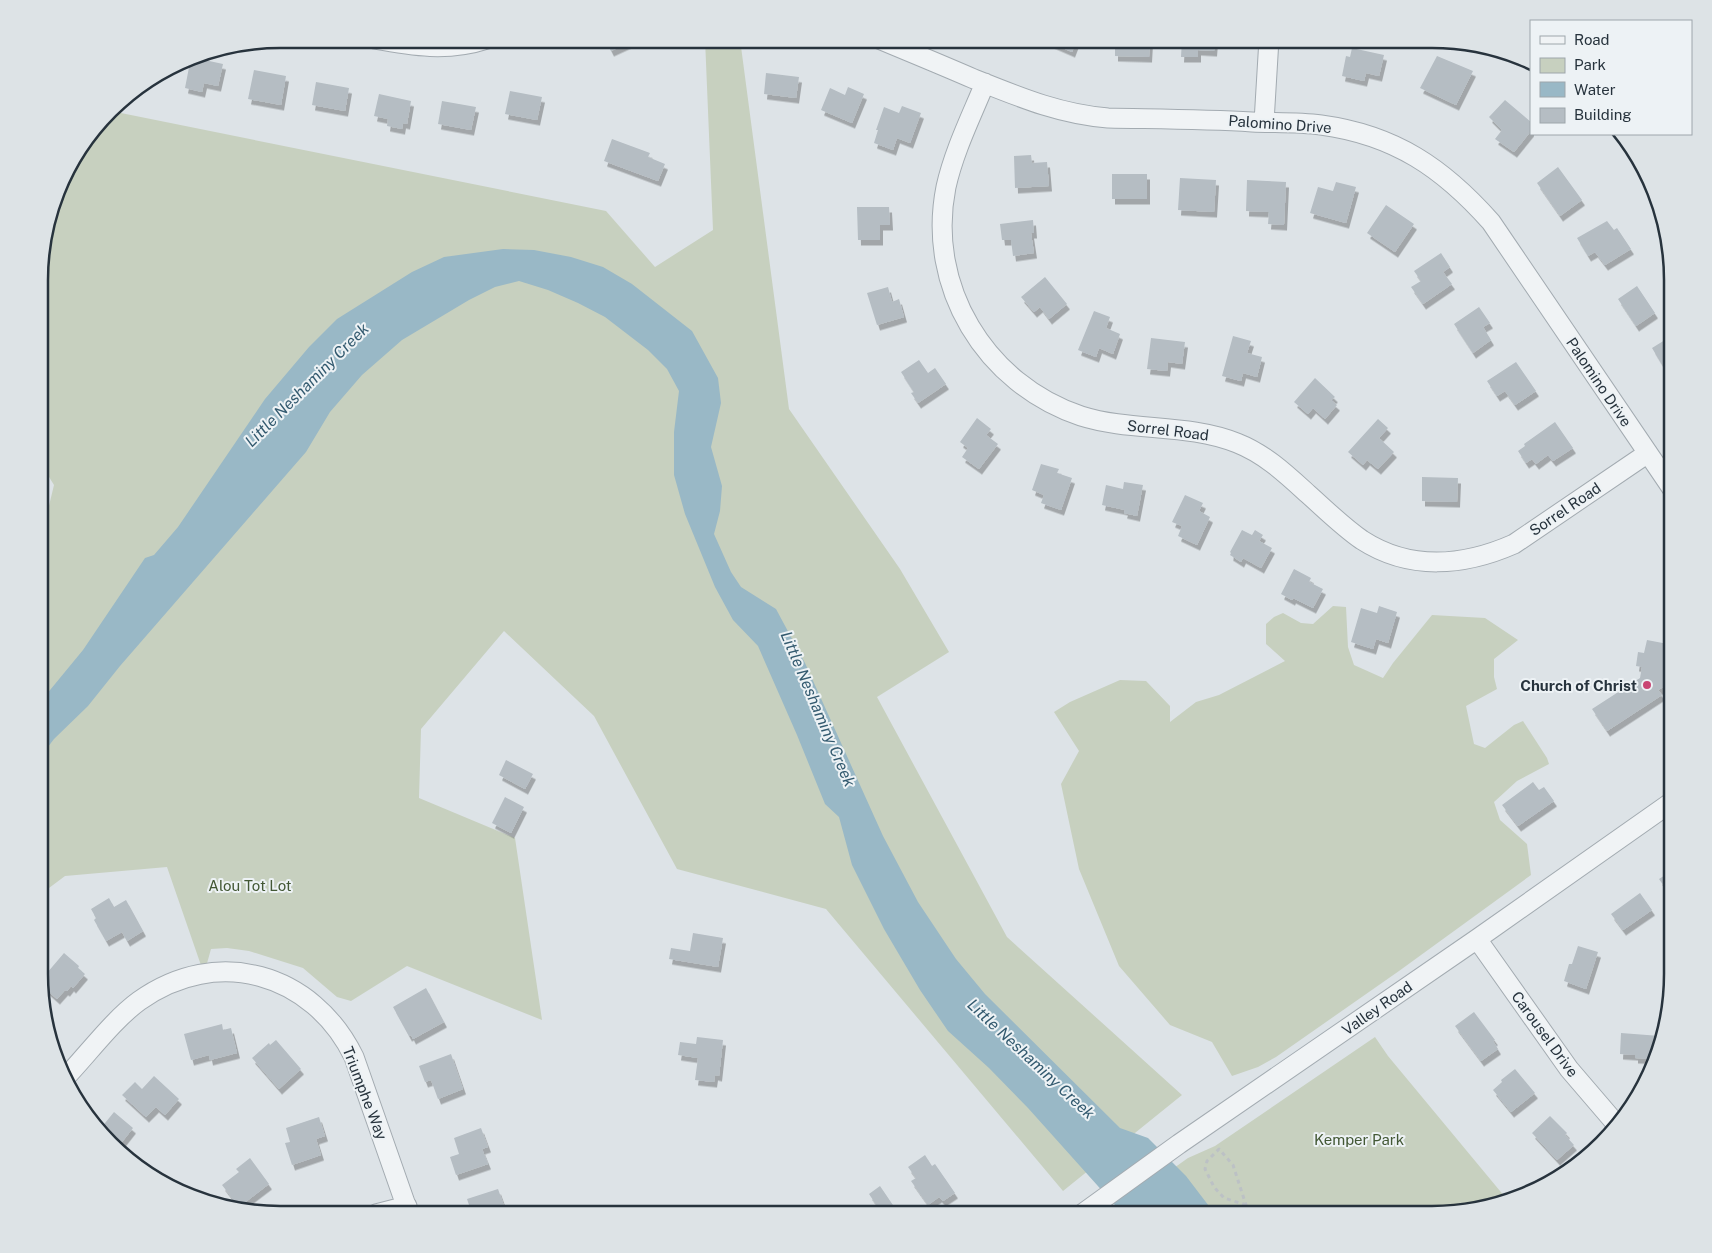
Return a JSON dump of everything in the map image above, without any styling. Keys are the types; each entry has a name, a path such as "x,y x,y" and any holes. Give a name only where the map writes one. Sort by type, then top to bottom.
{"street":[{"name":"Palomino Drive","path":"900,48 1054,110 1090,116 1319,125 1345,129 1379,139 1418,158 1441,172 1468,196 1491,222 1664,477"},
{"path":"1264,122 1268,48"},
{"name":"Sorrel Road","path":"985,83 954,159 946,187 942,235 944,260 958,306 986,349 1024,387 1051,403 1080,416 1110,423 1192,431 1238,443 1259,454 1279,468 1347,529 1364,541 1392,554 1412,560 1430,562 1452,562 1473,559 1514,544 1648,453"},
{"name":"Valley Road","path":"1092,1206 1664,807"},
{"name":"Carousel Drive","path":"1477,939 1569,1069 1613,1120"},
{"name":"Triumphe Way","path":"70,1074 138,1002 156,990 176,981 214,973 236,973 276,982 292,989 324,1012 337,1027 347,1044 354,1057 407,1206"}],"path":[{"path":"1220,1149 1233,1165 1246,1205 1224,1198 1214,1187 1205,1169 1206,1161 1220,1149"}],"green space":[{"name":"Alou Tot Lot","path":"705,48 741,48 789,409 900,569 949,652 877,697 1007,937 1182,1095 1063,1191 826,909 677,869 594,716 504,631 421,729 419,798 515,838 542,1020 407,966 351,1001 337,997 303,968 249,951 227,948 211,949 204,974 167,867 65,876 48,889 48,510 54,485 48,475 49,249 55,219 71,177 95,138 115,115 118,112 606,211 655,267 713,230"},
{"path":"1333,606 1346,607 1348,647 1354,665 1383,678 1432,615 1485,618 1518,640 1494,659 1494,677 1497,689 1466,706 1474,744 1485,748 1514,725 1523,721 1547,758 1549,764 1517,781 1494,802 1500,820 1527,844 1531,875 1276,1057 1258,1067 1232,1076 1212,1042 1170,1025 1119,966 1079,869 1061,784 1079,751 1054,712 1070,702 1120,680 1146,681 1170,706 1170,722 1196,702 1219,695 1285,661 1266,644 1266,624 1274,617 1283,613 1301,623 1313,624"},
{"name":"Kemper Park","path":"1375,1037 1388,1056 1503,1194 1463,1204 1433,1206 1120,1206 1188,1158 1215,1146"}],"water":[{"name":"Little Neshaminy Creek","path":"503,249 534,250 571,257 603,267 632,284 692,331 718,378 721,403 711,447 722,486 720,511 714,534 731,572 741,587 776,609 805,663 883,836 918,902 956,959 985,994 1120,1128 1148,1138 1186,1176 1209,1206 1116,1206 1028,1108 989,1068 948,1031 920,990 884,929 852,865 839,817 825,804 758,646 733,620 715,587 685,514 674,475 674,432 679,391 667,369 648,350 605,317 548,290 519,281 495,287 469,300 402,340 362,375 330,412 306,452 120,666 88,706 48,747 48,692 83,650 145,558 154,555 178,527 265,399 309,347 337,319 412,272 444,257"}],"building":[{"path":"1063,48 1074,48 1072,52"},
{"path":"1115,48 1150,48 1149,57 1115,56"},
{"path":"1182,48 1214,48 1214,51 1198,50 1198,57 1181,57"},
{"path":"1352,48 1384,55 1379,76 1366,73 1364,81 1342,76 1346,56 1350,57"},
{"path":"1437,56 1473,71 1456,105 1420,88"},
{"path":"205,60 223,64 218,86 204,83 202,92 185,88 189,65"},
{"path":"254,70 286,76 281,105 248,99"},
{"path":"766,73 799,77 796,98 764,94"},
{"path":"316,82 349,88 345,111 312,105"},
{"path":"848,87 864,94 852,123 821,110 830,88 845,95"},
{"path":"510,91 542,97 537,120 505,114"},
{"path":"379,94 411,101 407,124 403,123 402,129 387,126 388,119 374,116"},
{"path":"1505,100 1530,121 1530,132 1514,152 1495,139 1502,130 1489,117"},
{"path":"442,101 476,107 471,130 438,124"},
{"path":"902,106 921,113 910,143 897,138 893,150 874,143 878,130 876,130 884,107 899,113"},
{"path":"612,139 650,153 648,157 665,164 658,181 604,161"},
{"path":"1031,155 1032,163 1047,162 1049,186 1015,188 1014,156"},
{"path":"1558,167 1582,200 1560,216 1537,183"},
{"path":"1112,174 1147,174 1147,199 1112,199"},
{"path":"1180,178 1216,180 1214,212 1178,210"},
{"path":"1247,180 1286,182 1284,225 1268,224 1269,212 1246,211"},
{"path":"1336,182 1356,187 1346,223 1310,213 1318,187 1333,191"},
{"path":"1386,205 1414,224 1395,252 1367,233"},
{"path":"857,207 889,207 890,225 880,225 880,240 858,240"},
{"path":"1033,220 1034,233 1031,233 1034,253 1013,256 1011,240 1002,240 1000,224"},
{"path":"1607,221 1614,230 1617,228 1631,249 1605,265 1595,252 1588,256 1577,238"},
{"path":"1441,253 1450,267 1443,272 1452,284 1423,304 1411,287 1421,281 1414,271"},
{"path":"1045,277 1067,304 1049,319 1040,307 1034,312 1021,297"},
{"path":"1637,286 1655,313 1636,326 1618,299"},
{"path":"888,287 892,302 899,299 904,317 877,325 867,293"},
{"path":"1479,307 1490,323 1483,327 1491,340 1473,353 1454,324"},
{"path":"1094,311 1110,317 1106,328 1120,334 1113,354 1099,348 1096,357 1078,350"},
{"path":"1233,336 1251,341 1247,353 1262,357 1257,377 1243,373 1241,381 1222,376"},
{"path":"1151,338 1185,342 1182,364 1168,362 1167,371 1147,369"},
{"path":"1664,341 1664,368 1652,348"},
{"path":"919,360 928,373 935,368 946,384 918,403 911,393 914,392 901,372"},
{"path":"1516,362 1536,391 1515,405 1505,391 1497,396 1487,381"},
{"path":"1315,378 1335,397 1331,400 1337,405 1325,419 1313,408 1308,414 1294,402"},
{"path":"977,418 991,429 986,435 998,444 979,469 962,457 968,448 960,442"},
{"path":"1378,419 1388,428 1379,438 1394,452 1378,469 1367,460 1363,465 1348,452"},
{"path":"1555,422 1573,448 1553,461 1548,455 1536,464 1532,459 1526,463 1518,451 1525,446 1524,444"},
{"path":"1041,464 1059,469 1057,473 1072,478 1061,510 1041,503 1044,495 1032,490"},
{"path":"1422,477 1458,478 1457,502 1422,501"},
{"path":"1124,482 1143,485 1137,516 1124,513 1125,510 1102,505 1106,485 1123,489"},
{"path":"1185,495 1203,503 1199,511 1210,517 1197,545 1178,536 1182,526 1172,522"},
{"path":"1242,530 1252,535 1255,530 1263,535 1259,541 1272,548 1261,568 1243,558 1241,562 1230,555"},
{"path":"1294,569 1311,578 1309,582 1323,589 1313,608 1281,594"},
{"path":"1379,606 1397,612 1388,643 1376,639 1373,649 1351,642 1361,608 1377,613"},
{"name":"Church of Christ","path":"1647,640 1664,643 1664,687 1658,690 1662,695 1607,731 1592,709 1640,678 1642,667 1636,666 1638,652 1644,653"},
{"path":"506,760 533,774 525,789 499,775"},
{"path":"1533,782 1539,790 1544,787 1554,801 1518,826 1502,805"},
{"path":"505,797 524,807 511,833 492,823"},
{"path":"1664,876 1664,886 1659,879"},
{"path":"1640,893 1652,910 1623,930 1611,914"},
{"path":"109,898 114,907 126,900 143,931 127,941 122,932 106,941 94,920 96,918 91,909"},
{"path":"693,933 723,938 718,967 669,959 671,948 690,951"},
{"path":"1578,946 1598,952 1586,989 1564,981 1569,964 1572,964"},
{"path":"64,953 85,974 73,988 71,986 67,991 65,990 57,999 48,991 48,972"},
{"path":"426,988 444,1022 413,1039 411,1035 409,1036 393,1007"},
{"path":"1474,1012 1495,1040 1493,1041 1498,1049 1481,1061 1455,1026"},
{"path":"222,1024 223,1030 231,1028 237,1053 210,1060 209,1055 191,1060 184,1034"},
{"path":"1621,1033 1656,1036 1648,1059 1635,1058 1635,1055 1620,1054"},
{"path":"697,1037 723,1040 719,1076 715,1075 714,1082 695,1080 698,1058 678,1055 680,1042 696,1044"},
{"path":"276,1040 301,1069 279,1089 252,1058 269,1043 270,1045"},
{"path":"451,1054 463,1089 438,1099 431,1080 425,1082 419,1066"},
{"path":"1515,1069 1535,1093 1511,1112 1493,1090 1502,1082 1501,1080"},
{"path":"154,1076 179,1099 165,1115 156,1107 146,1117 122,1095 135,1082 142,1089"},
{"path":"114,1112 133,1128 121,1143 103,1125"},
{"path":"1550,1116 1567,1133 1565,1135 1574,1145 1557,1160 1532,1133"},
{"path":"319,1117 325,1136 316,1139 321,1155 292,1165 285,1143 290,1142 286,1128"},
{"path":"481,1128 488,1147 482,1149 488,1164 456,1175 450,1157 459,1154 454,1138"},
{"path":"925,1155 932,1166 935,1164 955,1193 943,1201 939,1197 928,1205 911,1181 916,1178 908,1167"},
{"path":"250,1158 269,1184 244,1203 234,1201 222,1185 239,1172 236,1169"},
{"path":"880,1186 894,1206 877,1206 869,1194"},
{"path":"498,1189 504,1206 469,1206 467,1199"}],"place":[{"name":"Church of Christ","path":"1647,685"}]}
